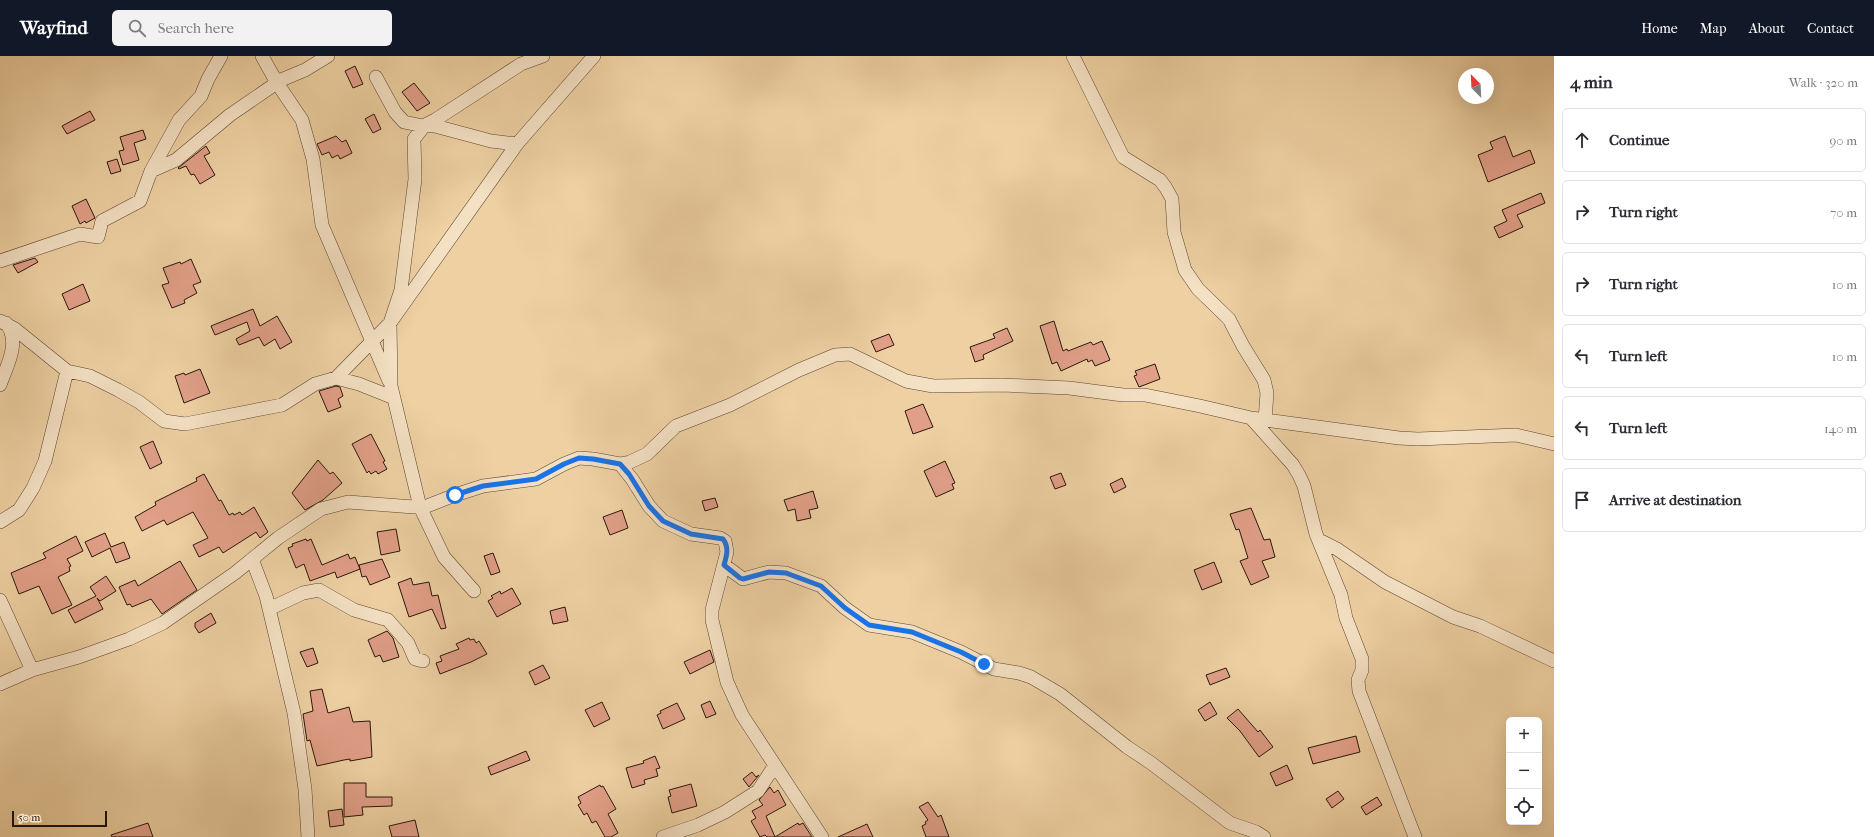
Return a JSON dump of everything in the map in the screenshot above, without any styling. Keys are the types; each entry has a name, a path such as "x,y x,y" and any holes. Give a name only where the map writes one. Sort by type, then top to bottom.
{"street":[{"path":"0,260 80,234 98,237 102,221 140,201 151,171 179,120 201,96 208,78 221,56"},
{"path":"262,56 277,83 302,120 313,159 322,225 393,392 420,507 444,557 474,591"},
{"path":"151,171 176,160 230,115 277,83 305,70 328,56"},
{"path":"393,392 390,322 401,290 415,179 414,139 425,125 521,64 543,56"},
{"path":"4,324 39,347 66,371 90,376 123,392 164,420 185,424 282,405 315,384 336,378 390,322 517,144 594,56"},
{"path":"1073,56 1123,157 1160,180 1172,199 1174,232 1185,270 1198,289 1229,319 1243,346 1264,380 1267,393 1265,420"},
{"path":"376,77 395,112 404,122 423,126 435,126 491,141 517,144"},
{"path":"0,315 4,324 12,333 14,343 0,385"},
{"path":"0,684 32,670 79,657 128,639 163,623 224,582 278,538 321,508 348,502 420,507 483,486 536,479 579,458 620,464 639,459 670,431 683,422 730,405 798,370 835,355 850,354 906,381 933,386 1002,385 1069,388 1152,397 1251,418 1399,438 1418,439 1516,435 1554,444"},
{"path":"0,522 19,510 33,488 42,468 66,371"},
{"path":"336,378 393,392"},
{"path":"1251,418 1299,475 1318,540 1341,595 1346,618 1362,659 1362,670 1358,680 1359,691 1415,837"},
{"path":"620,464 629,474 649,506 663,521 691,534 723,539 727,546 724,565 712,610 712,620 727,682 742,715 822,837"},
{"path":"1318,540 1337,549 1385,582 1453,617 1480,626 1554,661"},
{"path":"252,558 269,609 294,713 305,789 308,837"},
{"path":"724,565 743,579 759,573 776,572 786,573 815,583 826,590 845,608 869,625 912,632 961,652 994,669 1019,673 1031,678 1060,694 1127,747 1151,763 1230,823 1256,832 1264,837"},
{"path":"269,609 303,593 319,590 354,610 388,620 408,643 415,659 423,661"},
{"path":"0,600 32,670"},
{"path":"663,837 698,825 725,812 758,791 775,765"}],"building":[{"path":"355,66 363,84 353,88 345,71"},
{"path":"414,83 430,103 417,111 402,92"},
{"path":"90,111 95,120 67,134 62,126"},
{"path":"374,114 381,129 373,133 365,119"},
{"path":"143,130 146,139 134,143 139,160 123,165 119,151 124,150 120,137"},
{"path":"336,136 342,142 346,140 352,153 340,159 338,155 332,158 329,152 322,155 317,144"},
{"path":"1505,136 1513,157 1530,150 1535,163 1488,182 1478,155 1493,149 1490,142"},
{"path":"206,146 210,153 204,156 215,175 200,184 194,174 191,175 186,166 179,169 178,168"},
{"path":"117,159 121,171 111,174 107,162"},
{"path":"1541,193 1545,203 1517,215 1523,227 1499,238 1494,227 1507,221 1502,210"},
{"path":"86,199 95,218 86,223 85,221 80,224 72,206"},
{"path":"35,258 38,262 18,273 13,265"},
{"path":"191,259 201,282 193,285 197,293 184,300 185,303 172,308 162,285 169,283 163,268 180,262 181,264"},
{"path":"83,284 90,301 69,310 62,294"},
{"path":"253,309 260,326 277,316 292,342 280,349 275,339 264,346 259,337 239,345 236,339 250,331 247,322 215,335 211,326"},
{"path":"1054,321 1063,351 1067,349 1068,351 1091,342 1093,345 1102,341 1110,360 1095,366 1092,360 1088,362 1087,359 1061,371 1057,362 1052,364 1040,326"},
{"path":"1007,328 1013,341 983,355 984,359 975,362 970,347 995,338 993,334"},
{"path":"889,334 894,345 876,352 871,341"},
{"path":"1155,364 1160,379 1139,387 1134,376 1137,375 1135,371"},
{"path":"200,369 210,393 184,403 175,376 184,373 185,375"},
{"path":"336,386 340,387 343,396 338,399 341,407 328,412 319,391"},
{"path":"923,404 933,427 913,434 905,411"},
{"path":"371,434 385,461 383,462 387,469 378,474 376,471 371,474 369,471 367,473 352,444"},
{"path":"153,441 162,463 150,469 140,447"},
{"path":"318,460 330,474 333,472 342,483 323,500 305,510 292,493"},
{"path":"945,461 955,483 952,484 954,489 936,497 924,471"},
{"path":"1061,473 1066,485 1055,489 1050,477"},
{"path":"204,474 219,501 221,500 229,515 233,513 234,515 240,512 242,515 254,507 268,532 260,538 256,532 223,553 219,547 199,557 193,545 208,538 193,512 167,525 164,520 142,531 135,517 156,505 155,502 197,481 196,478"},
{"path":"1122,478 1126,487 1114,493 1110,484"},
{"path":"813,491 818,508 809,510 811,518 797,521 795,509 788,511 784,500"},
{"path":"715,498 718,507 705,511 702,501"},
{"path":"1251,508 1264,540 1270,539 1275,557 1262,561 1269,577 1251,585 1240,561 1248,558 1239,529 1236,530 1230,514"},
{"path":"622,510 628,528 610,535 603,517"},
{"path":"396,529 400,551 381,555 377,532"},
{"path":"105,533 111,547 124,542 130,558 116,563 110,548 92,557 85,542"},
{"path":"76,536 83,551 67,559 71,566 69,567 70,571 58,577 72,605 52,614 39,586 19,594 11,573 46,558 43,553"},
{"path":"306,539 307,541 311,539 322,565 348,554 350,559 355,557 360,569 337,578 335,572 310,581 304,564 296,568 288,548 293,546 292,544"},
{"path":"493,553 500,572 491,575 484,556"},
{"path":"382,559 390,577 370,585 366,576 362,577 359,565"},
{"path":"180,561 197,590 162,614 151,599 132,607 130,604 127,605 119,587 135,580 138,586"},
{"path":"1214,562 1222,582 1202,590 1194,570"},
{"path":"106,576 116,591 100,601 97,598 103,609 75,623 68,610 96,596 90,587"},
{"path":"411,578 413,585 429,582 432,596 438,595 446,628 441,629 432,609 409,617 398,583"},
{"path":"512,588 521,604 497,617 488,601 493,598 491,596 500,591 501,594"},
{"path":"565,607 568,621 553,624 550,611"},
{"path":"211,613 216,623 199,633 195,627 195,623"},
{"path":"387,631 393,638 399,657 383,662 380,655 375,657 368,640"},
{"path":"469,638 470,640 474,639 476,643 479,641 487,654 440,674 436,663 442,661 440,656 459,649 456,644"},
{"path":"313,648 318,663 307,667 300,652"},
{"path":"710,650 714,662 690,674 684,662"},
{"path":"543,665 550,678 535,685 529,672"},
{"path":"1226,668 1230,677 1210,685 1206,675"},
{"path":"322,689 328,713 349,707 353,722 370,721 372,757 350,761 350,759 317,766 310,740 307,741 303,714 313,711 310,691"},
{"path":"710,701 716,714 706,718 701,705"},
{"path":"602,702 610,719 594,727 585,710"},
{"path":"1210,702 1217,714 1205,721 1198,710"},
{"path":"677,703 685,719 663,729 657,715 661,713 660,711"},
{"path":"1238,709 1258,732 1260,730 1273,747 1259,757 1240,731 1227,718"},
{"path":"1356,736 1360,752 1313,764 1308,748"},
{"path":"526,751 530,760 491,775 488,767"},
{"path":"655,756 660,768 656,769 658,776 644,780 645,784 632,788 626,768 644,763 643,761"},
{"path":"1287,765 1293,779 1276,786 1270,773"},
{"path":"752,772 756,777 759,775 749,787 743,779"},
{"path":"344,783 366,783 366,797 392,797 392,806 362,807 363,815 344,817"},
{"path":"691,784 697,806 672,813 668,797 671,796 669,790"},
{"path":"600,785 601,787 603,786 616,809 608,814 618,833 611,837 605,837 596,821 592,823 587,813 584,815 578,805 581,803 578,797"},
{"path":"770,787 774,793 778,790 786,805 766,816 775,837 767,837 765,835 760,837 751,821 756,818 752,811 763,805 759,800"},
{"path":"1338,791 1344,799 1332,808 1326,799"},
{"path":"1377,797 1382,805 1366,815 1361,807"},
{"path":"928,802 938,817 941,815 949,837 926,837 922,826 926,824 925,822 928,820 919,807"},
{"path":"342,809 344,825 330,827 328,811"},
{"path":"415,820 419,837 392,837 389,826"},
{"path":"148,823 153,837 112,837 111,835"},
{"path":"798,823 799,825 803,823 812,837 775,837"},
{"path":"867,824 873,837 838,837"}],"route":[{"path":"455,495 483,486 536,479 579,458 620,464 629,474 655,514 663,521 691,534 699,536 712,536 723,539 727,546 724,565 740,578 743,579 759,573 786,573 815,583 821,586 845,608 869,625 895,628 912,632 961,652 984,664"}]}
